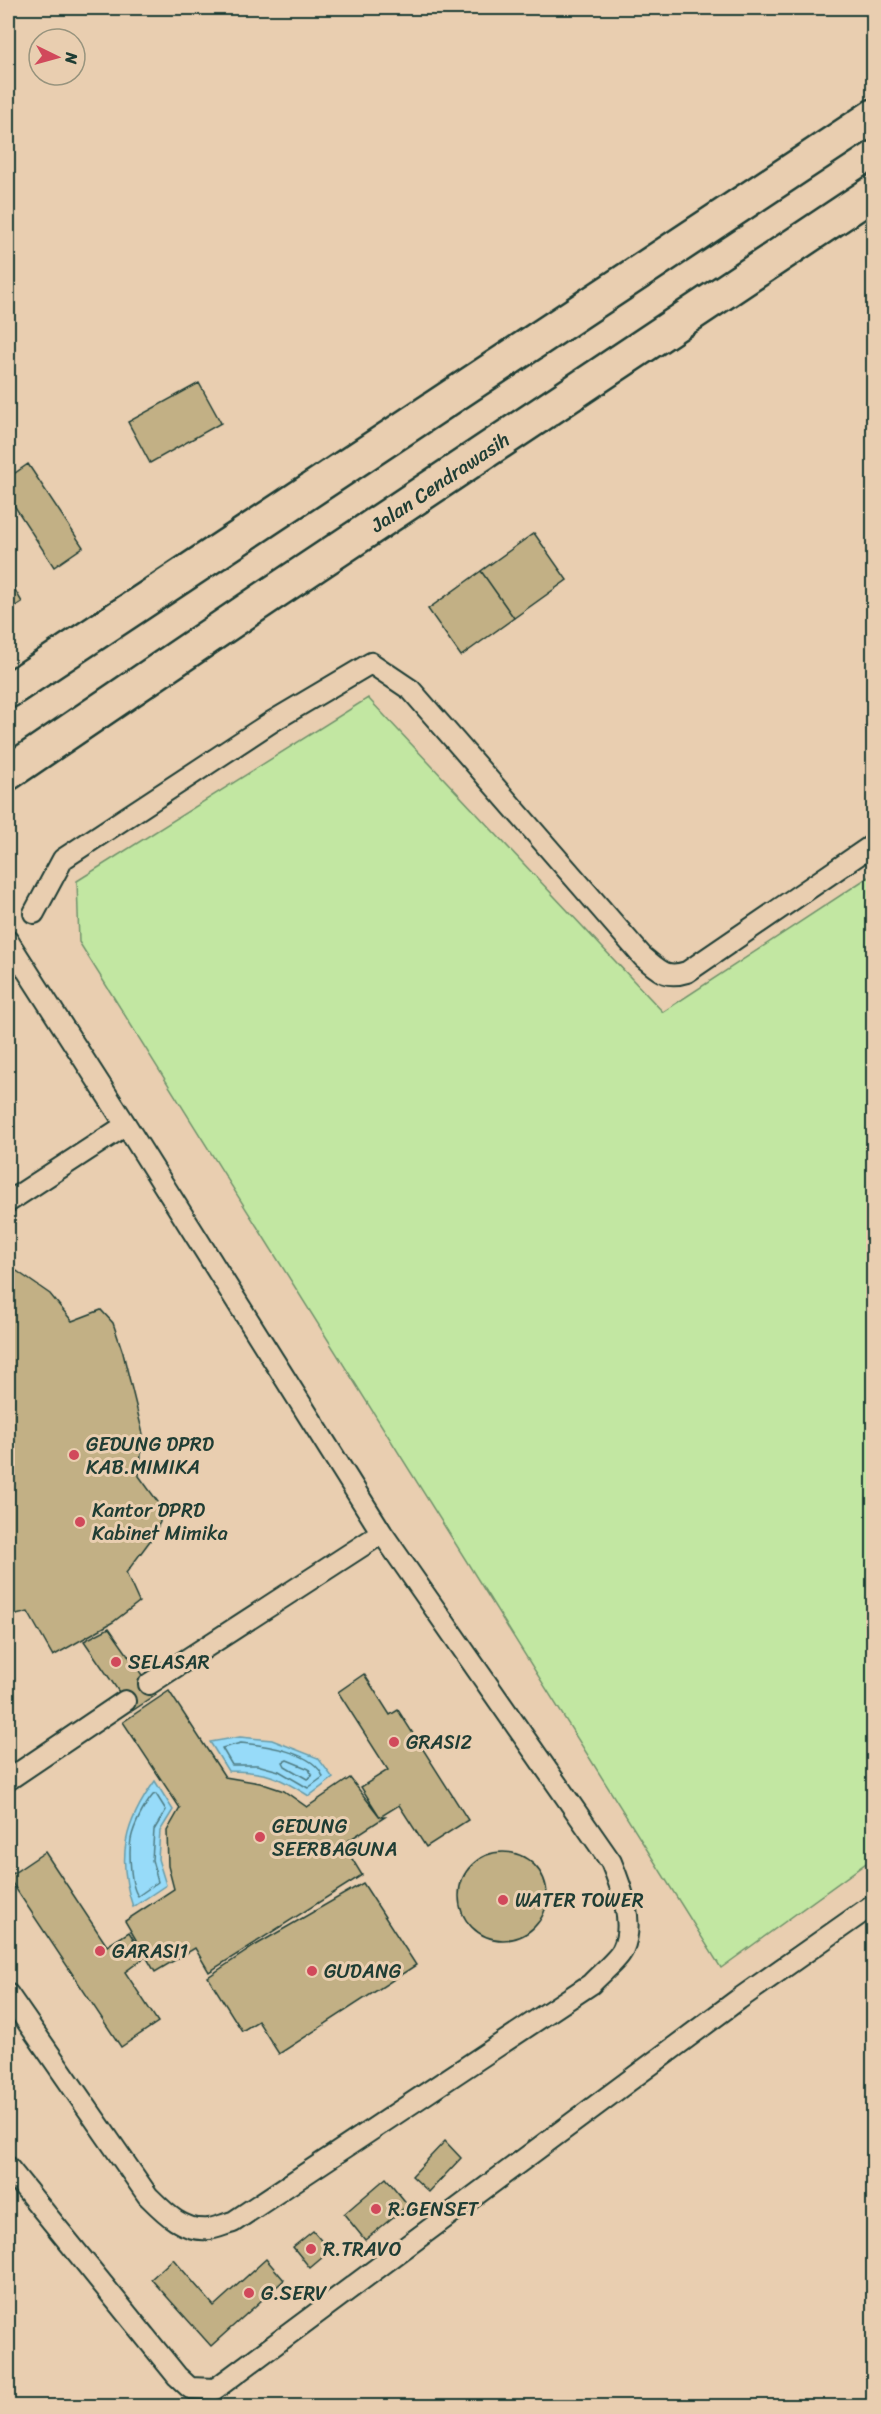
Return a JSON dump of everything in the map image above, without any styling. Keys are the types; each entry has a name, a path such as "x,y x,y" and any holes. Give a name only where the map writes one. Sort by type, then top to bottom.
{"main road":[{"path":"8,691 873,116"},
{"name":"Jalan Cendrawasih","path":"8,773 873,192"}],"lane":[{"path":"34,913 63,858 273,721 371,663 411,690 643,957 662,972 674,976 687,972 873,844"},
{"path":"8,941 382,1533 612,1862 626,1899 627,1927 623,1950 591,1984 232,2222 209,2229 188,2226 171,2220 148,2196 8,1994"},
{"path":"8,1202 126,1125"},
{"path":"148,1684 382,1533"},
{"path":"8,1780 125,1701"},
{"path":"8,2167 177,2376 190,2388 215,2389 729,2006 873,1904"}],"green space":[{"path":"368,698 663,1012 873,874 873,1858 721,1968 79,942 77,881"}],"water":[{"path":"240,1737 272,1740 318,1758 333,1778 309,1796 271,1776 228,1771 210,1742"},
{"path":"155,1781 173,1810 160,1831 158,1859 166,1885 133,1907 125,1872 126,1841 137,1811"}],"building":[{"path":"199,383 221,423 150,463 128,422"},
{"path":"28,464 83,547 54,567 8,496 8,478"},
{"path":"534,533 567,580 514,618 481,571"},
{"path":"481,571 514,618 461,656 428,609"},
{"path":"8,578 22,602 8,611"},
{"name":"GEDUNG DPRD KAB.MIMIKA","path":"8,1265 50,1294 72,1321 101,1310 113,1323 123,1353 143,1434 139,1476 158,1502 160,1522 152,1538 126,1573 139,1602 113,1622 53,1656 28,1612 8,1617"},
{"name":"SELASAR","path":"109,1628 156,1695 132,1711 84,1641"},
{"name":"GRASI2","path":"364,1674 390,1715 398,1710 468,1820 426,1847 399,1805 380,1817 361,1787 388,1770 338,1692"},
{"name":"GEDUNG SEERBAGUNA","path":"169,1691 225,1777 260,1783 284,1791 307,1807 350,1778 380,1817 385,1817 343,1844 362,1875 209,1972 195,1948 155,1972 125,1921 174,1889 168,1866 167,1831 180,1808 123,1722"},
{"name":"GARASI1","path":"45,1852 107,1946 129,1932 145,1957 125,1972 158,2022 121,2047 8,1877"},
{"name":"WATER TOWER","path":"503,1852 528,1859 540,1871 547,1896 540,1921 528,1933 503,1940 478,1933 466,1921 459,1896 466,1871 478,1859"},
{"name":"GUDANG","path":"363,1883 416,1965 279,2054 258,2021 242,2031 208,1977 256,1945"},
{"path":"445,2141 461,2158 429,2192 412,2176"},
{"name":"R.GENSET","path":"386,2178 408,2205 365,2240 344,2214"},
{"name":"R.TRAVO","path":"313,2231 330,2251 310,2268 293,2247"},
{"name":"G.SERV","path":"173,2259 214,2306 266,2259 284,2280 211,2346 151,2279"}],"place":[{"name":"GEDUNG DPRD KAB.MIMIKA","path":"74,1455"},
{"name":"Kantor DPRD Kabinet Mimika","path":"80,1522"},
{"name":"SELASAR","path":"116,1662"},
{"name":"GRASI2","path":"394,1742"},
{"name":"GEDUNG SEERBAGUNA","path":"260,1837"},
{"name":"WATER TOWER","path":"503,1900"},
{"name":"GARASI1","path":"100,1951"},
{"name":"GUDANG","path":"312,1971"},
{"name":"R.GENSET","path":"376,2209"},
{"name":"R.TRAVO","path":"311,2249"},
{"name":"G.SERV","path":"249,2293"}]}
